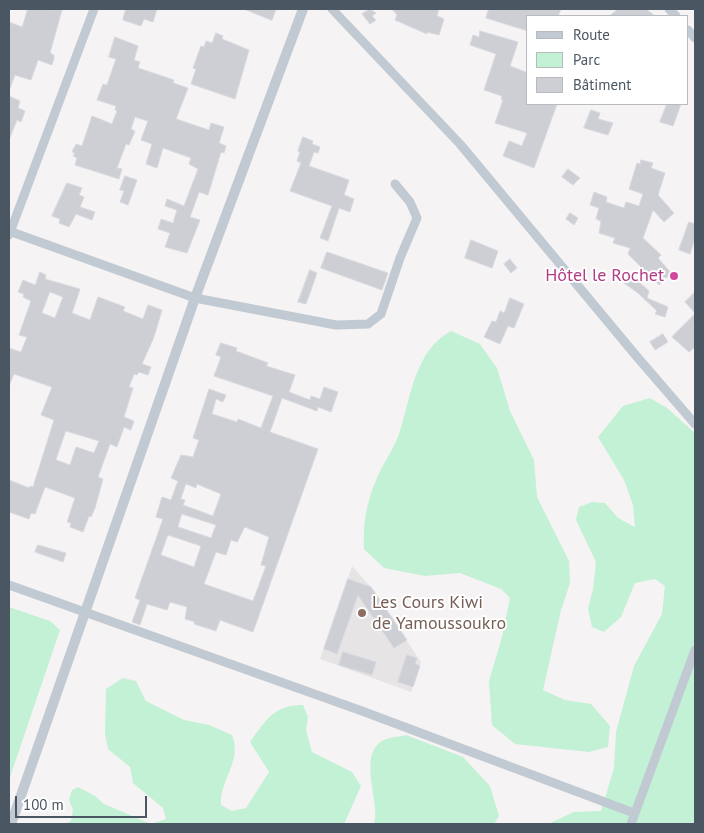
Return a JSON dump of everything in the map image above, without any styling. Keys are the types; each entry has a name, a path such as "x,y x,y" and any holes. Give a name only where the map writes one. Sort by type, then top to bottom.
{"street":[{"path":"94,9 9,232 195,298 336,325 368,324 381,314 386,305 400,258 417,218 410,202 395,184"},
{"path":"11,824 195,298 304,9"},
{"path":"332,9 460,144 695,424"},
{"path":"9,585 85,614 362,711 634,813"},
{"path":"630,824 695,650"}],"shaded area":[{"name":"Les Cours Kiwi de Yamoussoukro","path":"352,566 370,586 421,662 411,692 320,659"}],"green space":[{"path":"451,331 480,344 497,368 510,411 534,460 537,497 569,561 570,583 561,610 543,690 565,700 591,704 610,726 608,747 589,752 515,744 492,725 489,681 502,637 510,598 501,589 460,573 425,576 384,568 364,549 364,530 370,496 379,472 399,434 421,363 429,350"},
{"path":"650,398 667,408 695,433 695,824 548,824 574,812 601,811 614,768 616,732 634,666 662,614 665,586 655,579 635,583 621,617 604,632 592,627 588,609 593,589 596,562 576,520 579,507 592,502 605,503 618,518 635,527 633,505 624,480 598,437 623,406"},
{"path":"9,607 50,621 60,630 9,780"},
{"path":"123,678 136,681 146,701 184,720 209,725 232,735 235,753 223,787 221,805 232,811 246,808 269,772 250,742 272,715 285,707 303,705 308,717 306,730 312,752 352,772 361,786 344,824 151,824 166,819 163,808 133,783 130,767 108,749 105,733 106,689"},
{"path":"406,735 463,757 490,786 499,816 494,824 374,824 375,804 371,781 371,758 375,748 382,741"},
{"path":"78,787 95,796 104,804 151,824 64,824 71,821 73,810 69,800 72,790"}],"building":[{"path":"28,9 62,10 50,53 54,55 54,58 52,65 38,60 31,80 15,75 9,91 9,22 22,27"},
{"path":"126,9 157,9 153,22 144,19 141,26 123,20"},
{"path":"244,9 276,9 272,20"},
{"path":"370,9 376,13 372,16 376,20 370,24 362,14"},
{"path":"392,9 439,9 437,16 444,19 439,35 427,32 427,34 395,20 397,15"},
{"path":"489,9 561,9 558,15 526,15 526,30 486,18"},
{"path":"618,9 646,9 654,15 611,15"},
{"path":"480,31 518,42 510,66 526,72 526,105 557,105 534,168 503,156 509,141 522,146 527,133 495,123 503,100 501,99 502,96 484,90 496,54 470,45 473,35 479,37"},
{"path":"216,33 223,36 222,39 249,50 235,99 191,84 196,69 193,68 201,46 204,47 206,41 212,43"},
{"path":"115,37 138,46 134,60 140,62 138,68 174,80 173,83 188,88 176,119 209,130 211,123 224,127 219,143 226,146 224,153 221,152 208,195 199,192 190,217 200,220 187,253 165,247 170,233 158,229 161,219 173,223 177,210 165,206 167,199 184,206 198,169 189,164 191,158 163,148 157,168 146,164 152,144 141,140 148,121 135,117 131,129 135,131 129,145 126,144 117,168 122,169 119,179 75,165 77,158 73,156 75,153 72,152 76,144 82,146 92,116 112,124 117,111 115,110 116,106 97,100 103,84 107,85 116,59 109,57"},
{"path":"9,96 20,101 18,108 25,111 21,122 17,120 9,140"},
{"path":"667,105 681,105 673,126 660,122"},
{"path":"591,110 600,113 598,119 613,123 608,135 584,128"},
{"path":"303,137 313,141 312,144 320,147 318,153 314,152 309,166 349,180 344,195 354,199 350,212 339,208 328,241 320,238 332,206 290,191 301,163 297,161"},
{"path":"641,160 653,163 651,168 665,173 658,195 674,213 664,222 653,210 643,238 661,255 658,258 671,273 659,285 628,254 630,248 613,243 615,238 599,233 601,221 596,219 599,208 590,205 594,192 607,197 606,202 624,208 626,202 639,206 643,194 629,189 637,163 640,164"},
{"path":"568,169 580,178 573,185 562,177"},
{"path":"125,176 137,180 128,205 120,202 124,191 120,190"},
{"path":"67,183 82,188 79,195 84,197 80,207 95,212 92,220 76,214 69,227 59,223 60,219 52,216"},
{"path":"570,213 578,218 574,225 566,219"},
{"path":"689,222 695,224 695,238 690,254 679,250"},
{"path":"471,240 498,251 492,268 465,258"},
{"path":"327,252 388,273 382,290 321,268"},
{"path":"510,259 517,268 511,273 504,264"},
{"path":"310,270 317,273 306,304 298,302"},
{"path":"40,272 46,275 45,279 80,289 72,313 90,320 98,297 125,307 123,311 143,319 148,305 162,310 154,337 142,364 151,367 148,375 139,372 137,375 134,374 129,387 133,388 124,417 134,421 131,430 124,427 117,447 110,444 98,477 103,479 95,508 91,517 89,516 83,532 70,527 71,523 67,522 75,498 45,487 35,514 31,513 29,519 9,512 9,480 29,488 30,486 33,487 54,420 41,415 52,387 14,374 9,386 9,348 21,352 27,337 19,335 31,301 23,297 24,294 18,292 23,280 35,285","holes":["50,292 63,297 55,318 42,313","66,431 99,441 94,453 76,447 70,465 56,460"]},
{"path":"631,275 649,291 647,298 668,307 665,317 655,314 657,311 624,283"},
{"path":"695,292 695,313 685,302"},
{"path":"510,298 524,304 514,328 508,326 500,344 484,337 492,321 496,322 500,311 504,313"},
{"path":"695,314 695,347 689,352 672,337"},
{"path":"663,334 668,342 655,350 650,342"},
{"path":"221,343 237,348 236,351 268,363 266,366 295,375 289,392 310,400 311,396 320,399 324,387 338,392 331,412 318,407 317,411 282,398 270,432 318,449 253,632 220,620 216,631 194,624 195,622 185,619 187,607 170,602 167,610 147,604 140,625 132,622 140,600 135,598 163,519 156,517 162,497 171,500 178,481 171,478 181,455 193,457 199,440 193,438 209,389 226,395 223,402 216,399 212,414 237,422 238,419 261,428 273,396 214,376 221,357 216,355","holes":["186,484 196,488 197,484 221,494 213,516 183,505 185,500 181,499","182,514 216,525 211,538 178,527","245,527 269,537 261,565 266,566 253,601 204,584 216,552 226,555 231,540 237,542","168,535 201,546 194,567 161,555"]},
{"path":"38,545 66,553 63,562 35,552"},
{"path":"348,579 371,587 407,640 394,648 358,595 337,654 324,649"},
{"path":"343,652 376,662 372,675 339,665"},
{"path":"407,655 417,658 415,664 420,666 413,687 398,682"}],"place":[{"name":"Hôtel le Rochet","path":"674,276"},
{"name":"Les Cours Kiwi de Yamoussoukro","path":"362,613"}]}
